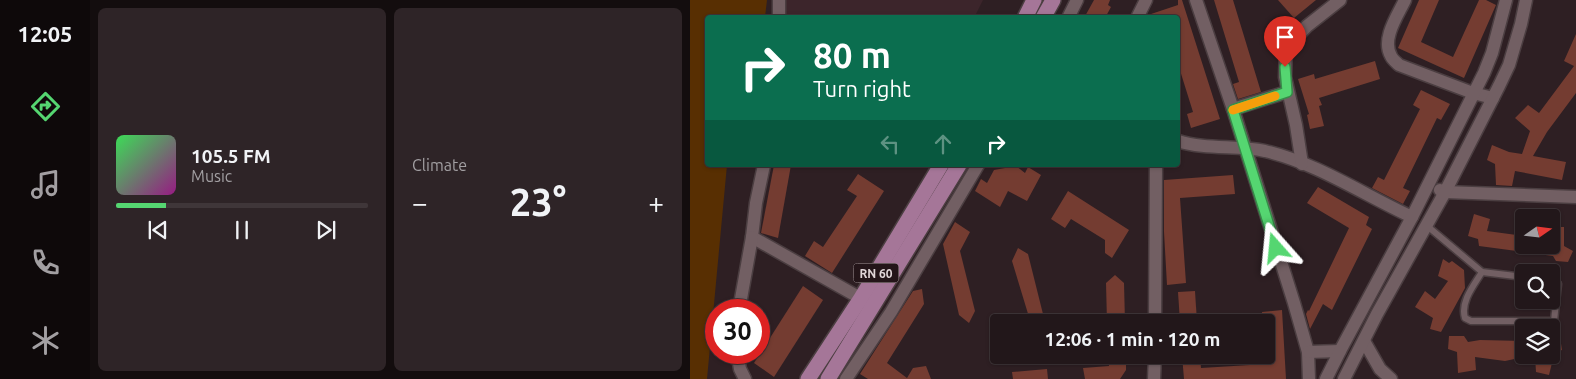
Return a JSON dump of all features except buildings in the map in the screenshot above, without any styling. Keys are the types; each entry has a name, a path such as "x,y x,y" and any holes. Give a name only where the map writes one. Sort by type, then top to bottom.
{"main road":[{"path":"1026,15 1034,0"},
{"path":"1045,15 1053,0"},
{"name":"RN 60","path":"828,379 940,167"},
{"name":"RN 60","path":"812,378 867,302 958,167"}],"street":[{"path":"779,0 779,15"},
{"path":"1070,15 1077,0"},
{"path":"1138,15 1146,0"},
{"path":"1196,0 1233,110 1308,352 1309,379"},
{"path":"1302,164 1296,125 1287,92 1285,77 1286,48 1307,26 1340,0"},
{"path":"1405,0 1390,32 1388,45 1391,56 1398,65 1493,98"},
{"path":"1326,379 1412,218 1484,73 1492,53 1506,0"},
{"path":"1344,379 1445,192 1509,65 1526,0"},
{"path":"1233,110 1287,92"},
{"path":"1180,142 1193,146 1245,148 1266,152 1328,174 1412,218"},
{"path":"741,299 764,167"},
{"path":"846,379 891,312 977,167"},
{"path":"1155,314 1156,167"},
{"path":"1428,186 1445,192 1576,198"},
{"path":"752,238 867,302"},
{"path":"1364,341 1380,369 1391,379"},
{"path":"1308,352 1340,351"},
{"path":"739,364 745,379"},
{"path":"1154,379 1155,364"}],"lane":[{"path":"1426,226 1482,272 1515,276"},
{"path":"1482,272 1462,310 1465,318 1471,321 1554,321 1555,309"}],"shaded area":[{"path":"690,0 767,0 765,15 705,15 705,167 727,167 714,299 705,299 705,364 708,364 707,379 690,379"},
{"path":"785,0 983,0 976,15 786,15"}],"slow traffic":[{"path":"1233,110 1275,96"}],"route":[{"path":"1276,248 1233,110 1287,92 1285,67"}]}
